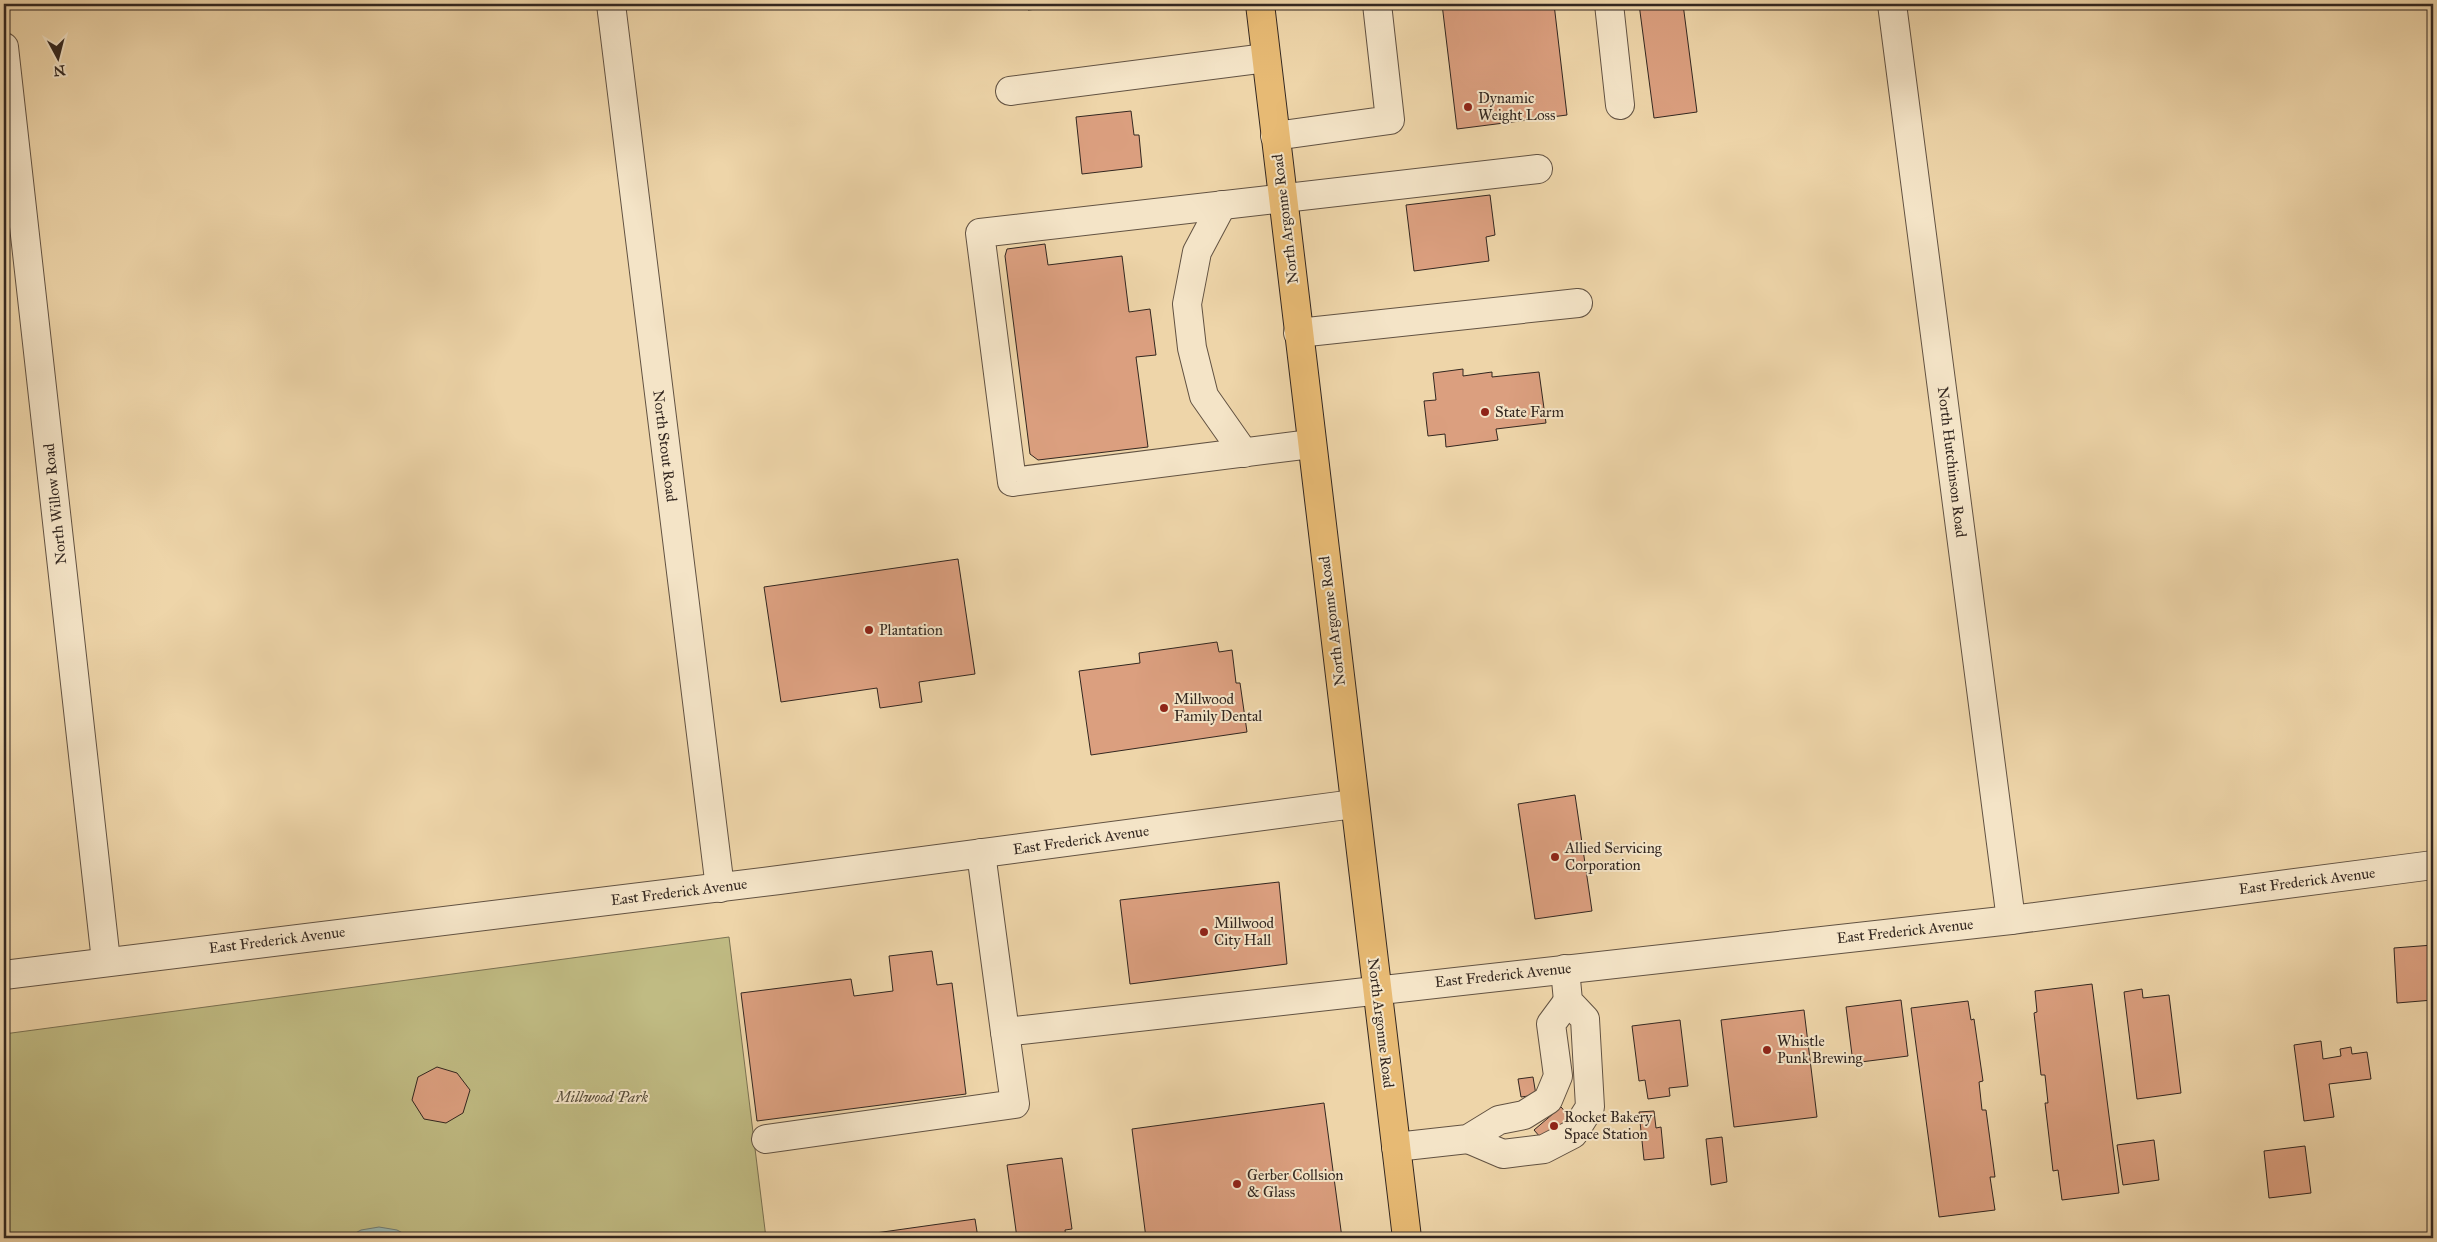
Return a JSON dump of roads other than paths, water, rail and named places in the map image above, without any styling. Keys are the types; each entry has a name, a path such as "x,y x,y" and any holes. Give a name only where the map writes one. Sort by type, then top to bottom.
{"main road":[{"name":"North Argonne Road","path":"1260,4 1407,1238"}],"street":[{"name":"North Stout Road","path":"611,4 720,888"},
{"path":"1275,136 1390,120 1377,4"},
{"path":"1609,4 1620,104"},
{"name":"North Hutchinson Road","path":"1892,4 2011,920"},
{"name":"North Willow Road","path":"4,47 106,961"},
{"path":"1010,91 1266,58"},
{"path":"1311,444 1012,482 980,233 1538,169"},
{"path":"1222,205 1197,252 1187,304 1192,348 1204,396 1244,453"},
{"path":"1298,333 1578,303"},
{"name":"East Frederick Avenue","path":"4,975 106,961 720,888 1354,804"},
{"path":"766,1139 1015,1104 981,854"},
{"name":"East Frederick Avenue","path":"1005,1032 1376,989 2011,920 2433,865"},
{"path":"1468,1139 1503,1154 1544,1149 1573,1134 1590,1106 1585,1019 1568,1001 1565,969"},
{"path":"1396,1147 1468,1139 1499,1120 1524,1115 1548,1100 1558,1076 1551,1024 1568,1001"}],"water":[{"path":"379,1227 397,1230 412,1238 346,1238 361,1230"}],"place":[{"name":"Dynamic Weight Loss","path":"1468,107"},
{"name":"State Farm","path":"1485,412"},
{"name":"Plantation","path":"869,630"},
{"name":"Millwood Family Dental","path":"1164,708"},
{"name":"Allied Servicing Corporation","path":"1555,857"},
{"name":"Millwood City Hall","path":"1204,932"},
{"name":"Whistle Punk Brewing","path":"1767,1050"},
{"name":"Rocket Bakery Space Station","path":"1554,1126"},
{"name":"Gerber Collsion & Glass","path":"1237,1184"}],"park label":[{"name":"Millwood Park","path":"602,1097"}]}
